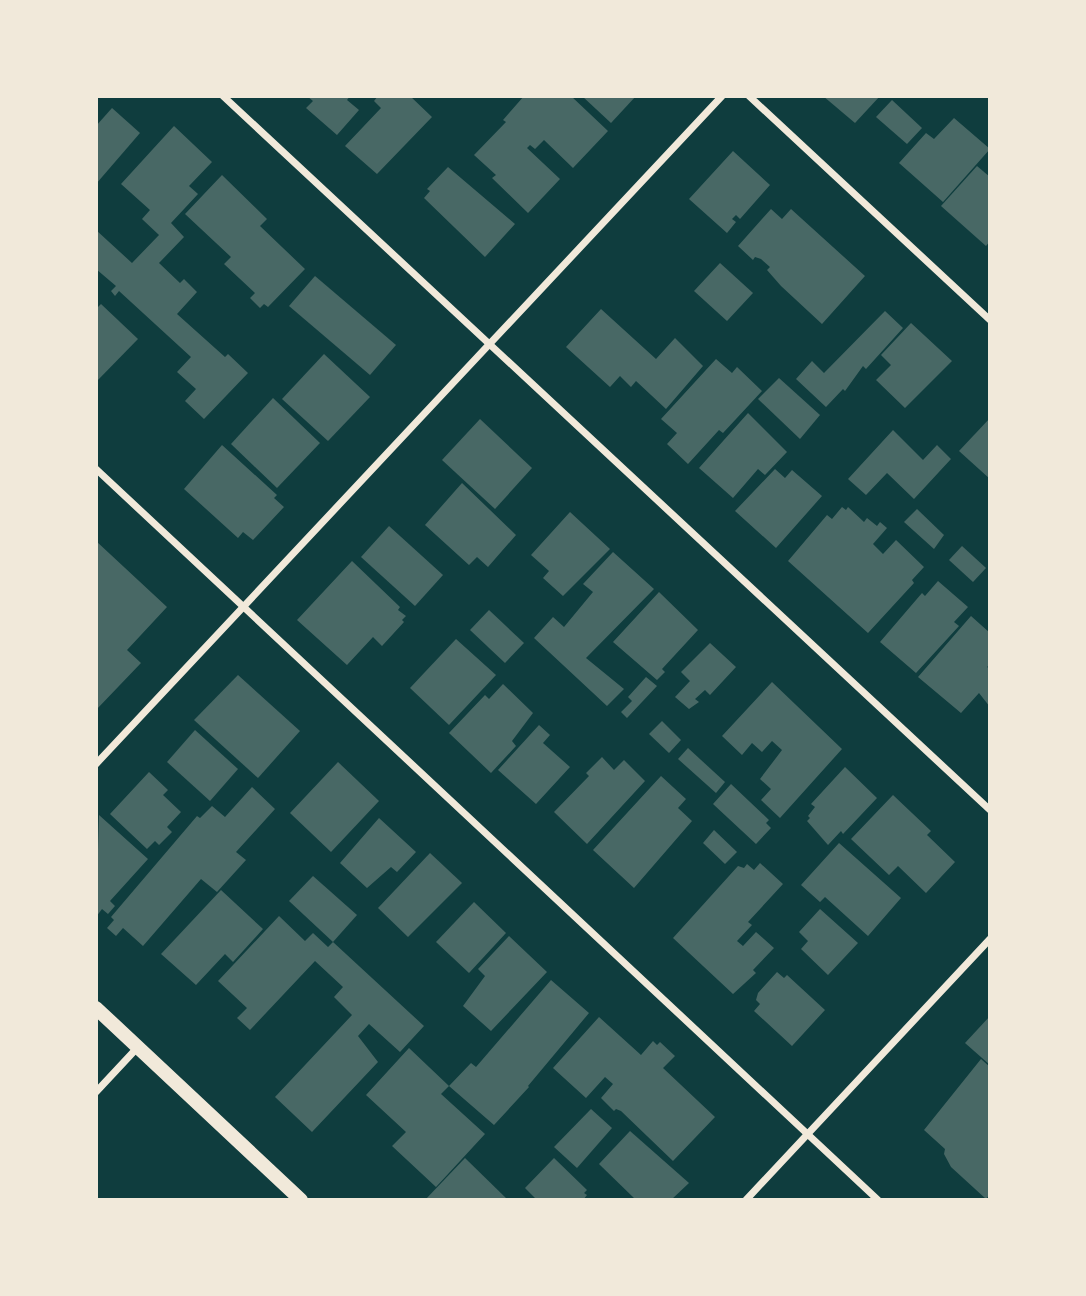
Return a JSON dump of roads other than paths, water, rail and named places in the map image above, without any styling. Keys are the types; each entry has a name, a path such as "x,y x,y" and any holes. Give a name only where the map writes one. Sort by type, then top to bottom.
{"main road":[{"path":"96,1007 301,1200"}],"street":[{"path":"223,96 990,810"},
{"path":"96,764 722,96"},
{"path":"748,96 990,320"},
{"path":"96,469 877,1200"},
{"path":"746,1200 990,939"},
{"path":"96,1091 138,1047"}]}
